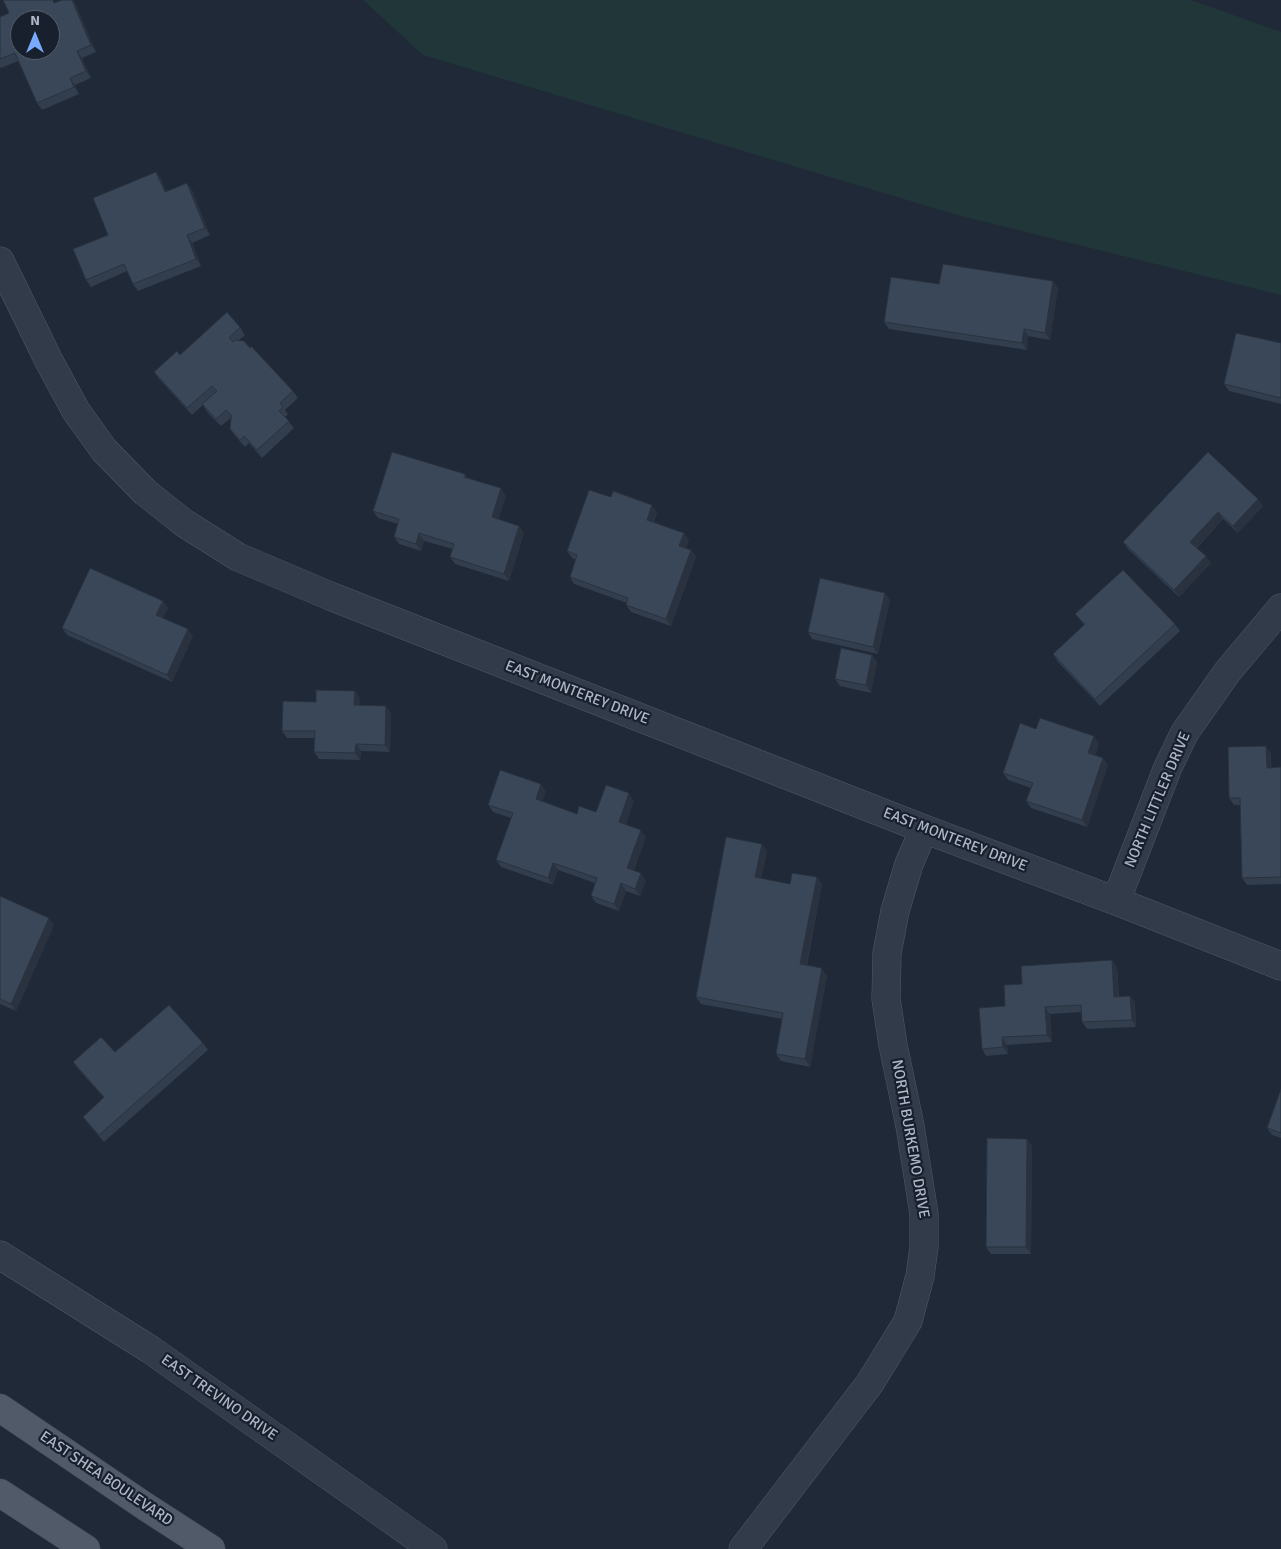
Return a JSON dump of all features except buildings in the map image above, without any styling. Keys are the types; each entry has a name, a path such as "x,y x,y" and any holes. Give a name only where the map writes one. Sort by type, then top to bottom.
{"main road":[{"name":"EAST SHEA BOULEVARD","path":"0,1408 211,1549"},
{"path":"0,1493 86,1549"}],"street":[{"name":"EAST MONTEREY DRIVE","path":"0,261 76,411 104,450 145,492 184,523 238,558 330,596 924,829 1116,901 1281,966"},
{"name":"NORTH LITTLER DRIVE","path":"1116,901 1168,767 1185,732 1228,672 1281,608"},
{"name":"NORTH BURKEMO DRIVE","path":"743,1549 870,1383 908,1321 920,1276 924,1247 924,1214 910,1126 886,999 887,953 895,911 909,864 924,829"},
{"name":"EAST TREVINO DRIVE","path":"0,1255 151,1350 433,1549"}],"green space":[{"path":"363,0 1191,0 1281,32 1281,295 957,215 423,55"}]}
